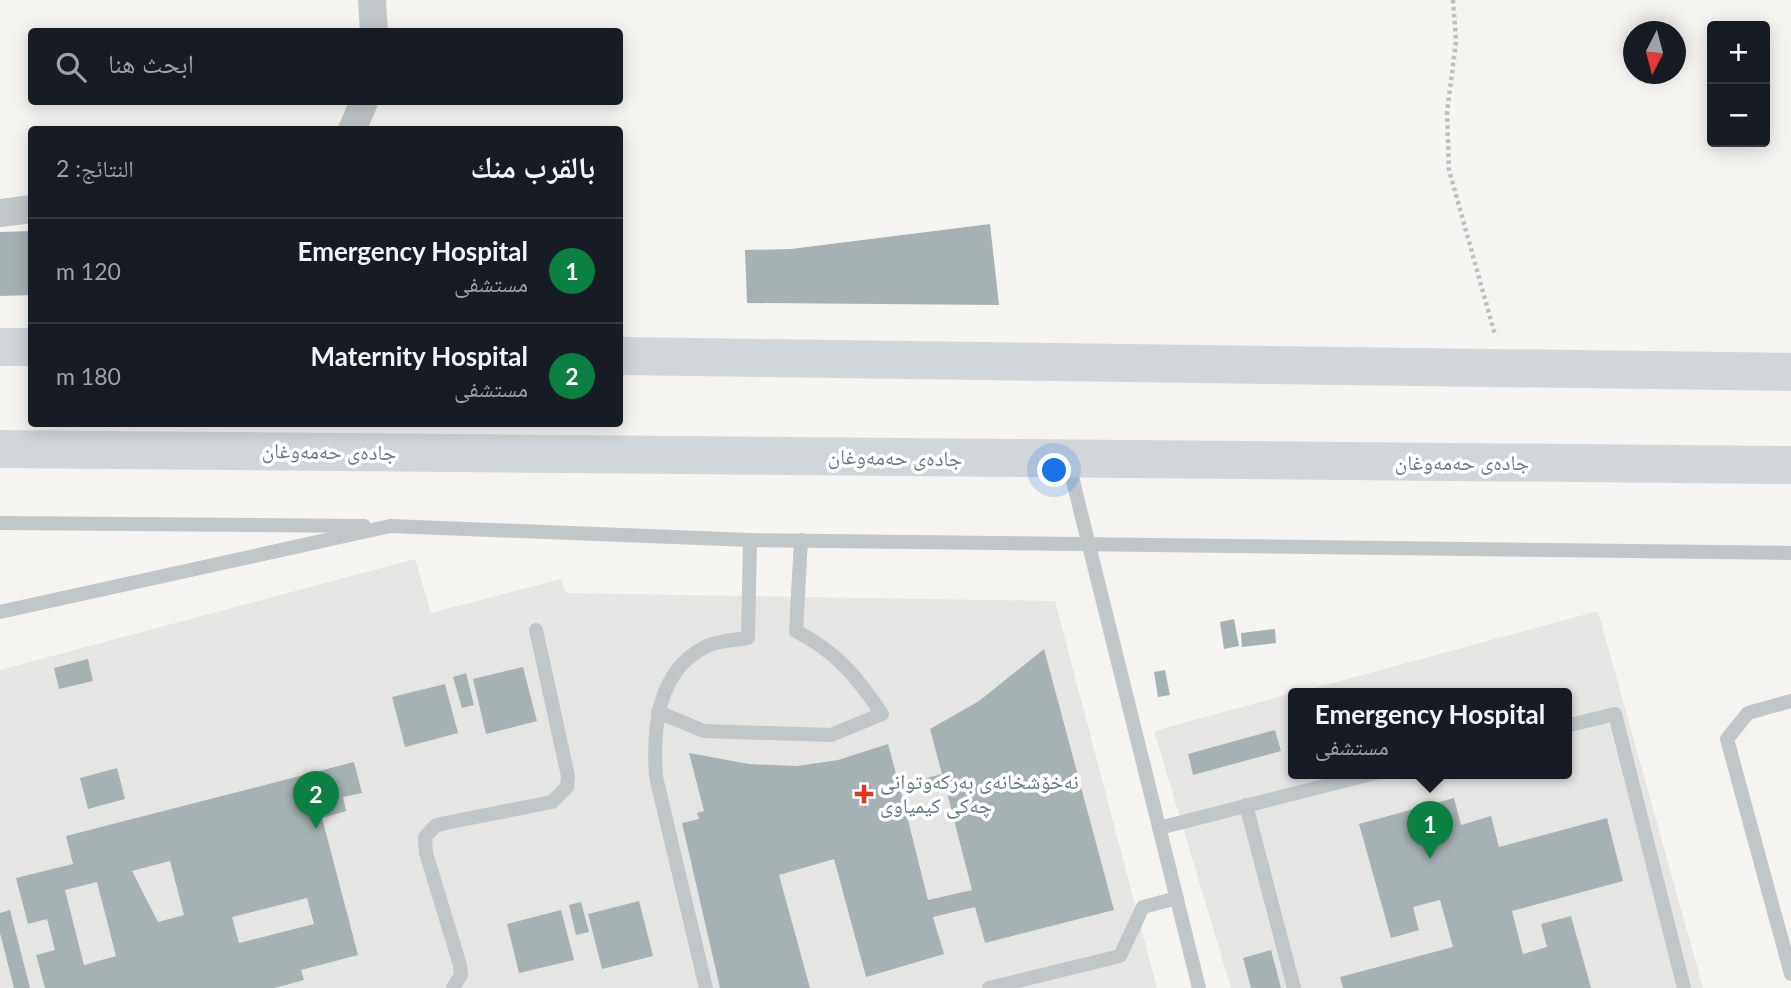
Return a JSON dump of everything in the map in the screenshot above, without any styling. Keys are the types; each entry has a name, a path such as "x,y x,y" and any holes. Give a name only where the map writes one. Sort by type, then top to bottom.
{"main road":[{"path":"0,347 28,347"},
{"path":"623,356 1791,372"},
{"name":"جادەی حەمەوغان","path":"0,449 274,438 1068,460 1791,466"}],"street":[{"path":"372,0 374,28"},
{"path":"354,126 363,105"},
{"path":"0,212 28,209"}],"lane":[{"path":"1068,460 1199,988"},
{"path":"0,523 390,526 750,540 1791,553"},
{"path":"0,612 390,526"},
{"path":"706,988 656,777 654,746 658,712 672,675 705,646 748,638 750,540"},
{"path":"658,712 704,732 831,736 882,714 852,670 823,645 796,631 801,540"},
{"path":"453,988 461,975 460,965 426,853 425,837 435,826 445,823 552,802 562,796 567,787 568,776 536,630"},
{"path":"1791,701 1748,713 1727,739 1791,974"},
{"path":"1572,725 1615,715 1684,988"},
{"path":"1159,828 1351,779"},
{"path":"1246,805 1294,988"},
{"path":"989,988 1120,956 1143,908 1177,898"}],"path":[{"path":"1453,0 1456,41 1447,113 1450,170 1504,368"}],"shaded area":[{"path":"415,559 431,613 561,579 566,593 1055,601 1157,988 0,988 0,670"},
{"path":"1598,611 1703,988 1231,988 1154,731 1288,694 1288,779 1572,779 1572,688 1314,688"}],"building":[{"path":"990,224 999,305 747,303 745,250 791,249"},
{"path":"28,231 28,295 0,296 0,232"},
{"path":"1234,619 1239,646 1224,649 1220,622"},
{"path":"1275,629 1276,643 1242,647 1241,633"},
{"path":"1044,649 1114,910 985,943 975,907 933,917 944,954 866,977 834,859 779,875 810,988 720,988 682,823 699,819 697,813 704,811 689,753 749,764 797,766 838,760 888,744 899,785 942,774 930,729 979,701","holes":["944,781 972,890 928,900 901,792"]},
{"path":"88,659 93,681 59,689 54,668"},
{"path":"523,667 537,721 486,734 473,679"},
{"path":"1165,670 1170,695 1158,697 1154,672"},
{"path":"466,673 474,705 462,708 453,677"},
{"path":"445,684 458,733 405,747 392,697"},
{"path":"1275,730 1281,751 1193,775 1188,754"},
{"path":"354,762 362,793 343,797 346,811 322,818 358,955 301,970 304,980 274,988 45,988 36,955 55,950 47,919 28,924 16,878 73,864 66,836","holes":["170,861 184,915 158,922 132,871","97,882 116,956 84,965 65,890","307,898 314,924 239,943 232,917"]},
{"path":"117,768 125,799 88,809 80,778"},
{"path":"1454,798 1461,825 1491,816 1499,847 1607,818 1623,881 1512,911 1523,954 1547,947 1541,924 1571,916 1591,988 1343,988 1340,977 1453,947 1440,900 1413,907 1419,930 1391,938 1359,824"},
{"path":"639,901 653,956 602,969 588,914"},
{"path":"581,902 589,932 576,935 569,905"},
{"path":"10,910 30,988 14,988 0,933 0,913"},
{"path":"561,910 574,960 519,973 507,924"},
{"path":"1271,950 1281,988 1251,988 1243,958"}],"place":[{"name":"نەخۆشخانەی بەرکەوتوانی چەکی کیمیاوی","path":"864,794"},
{"name":"Maternity Hospital","path":"316,829"},
{"name":"Emergency Hospital","path":"1430,859"}]}
